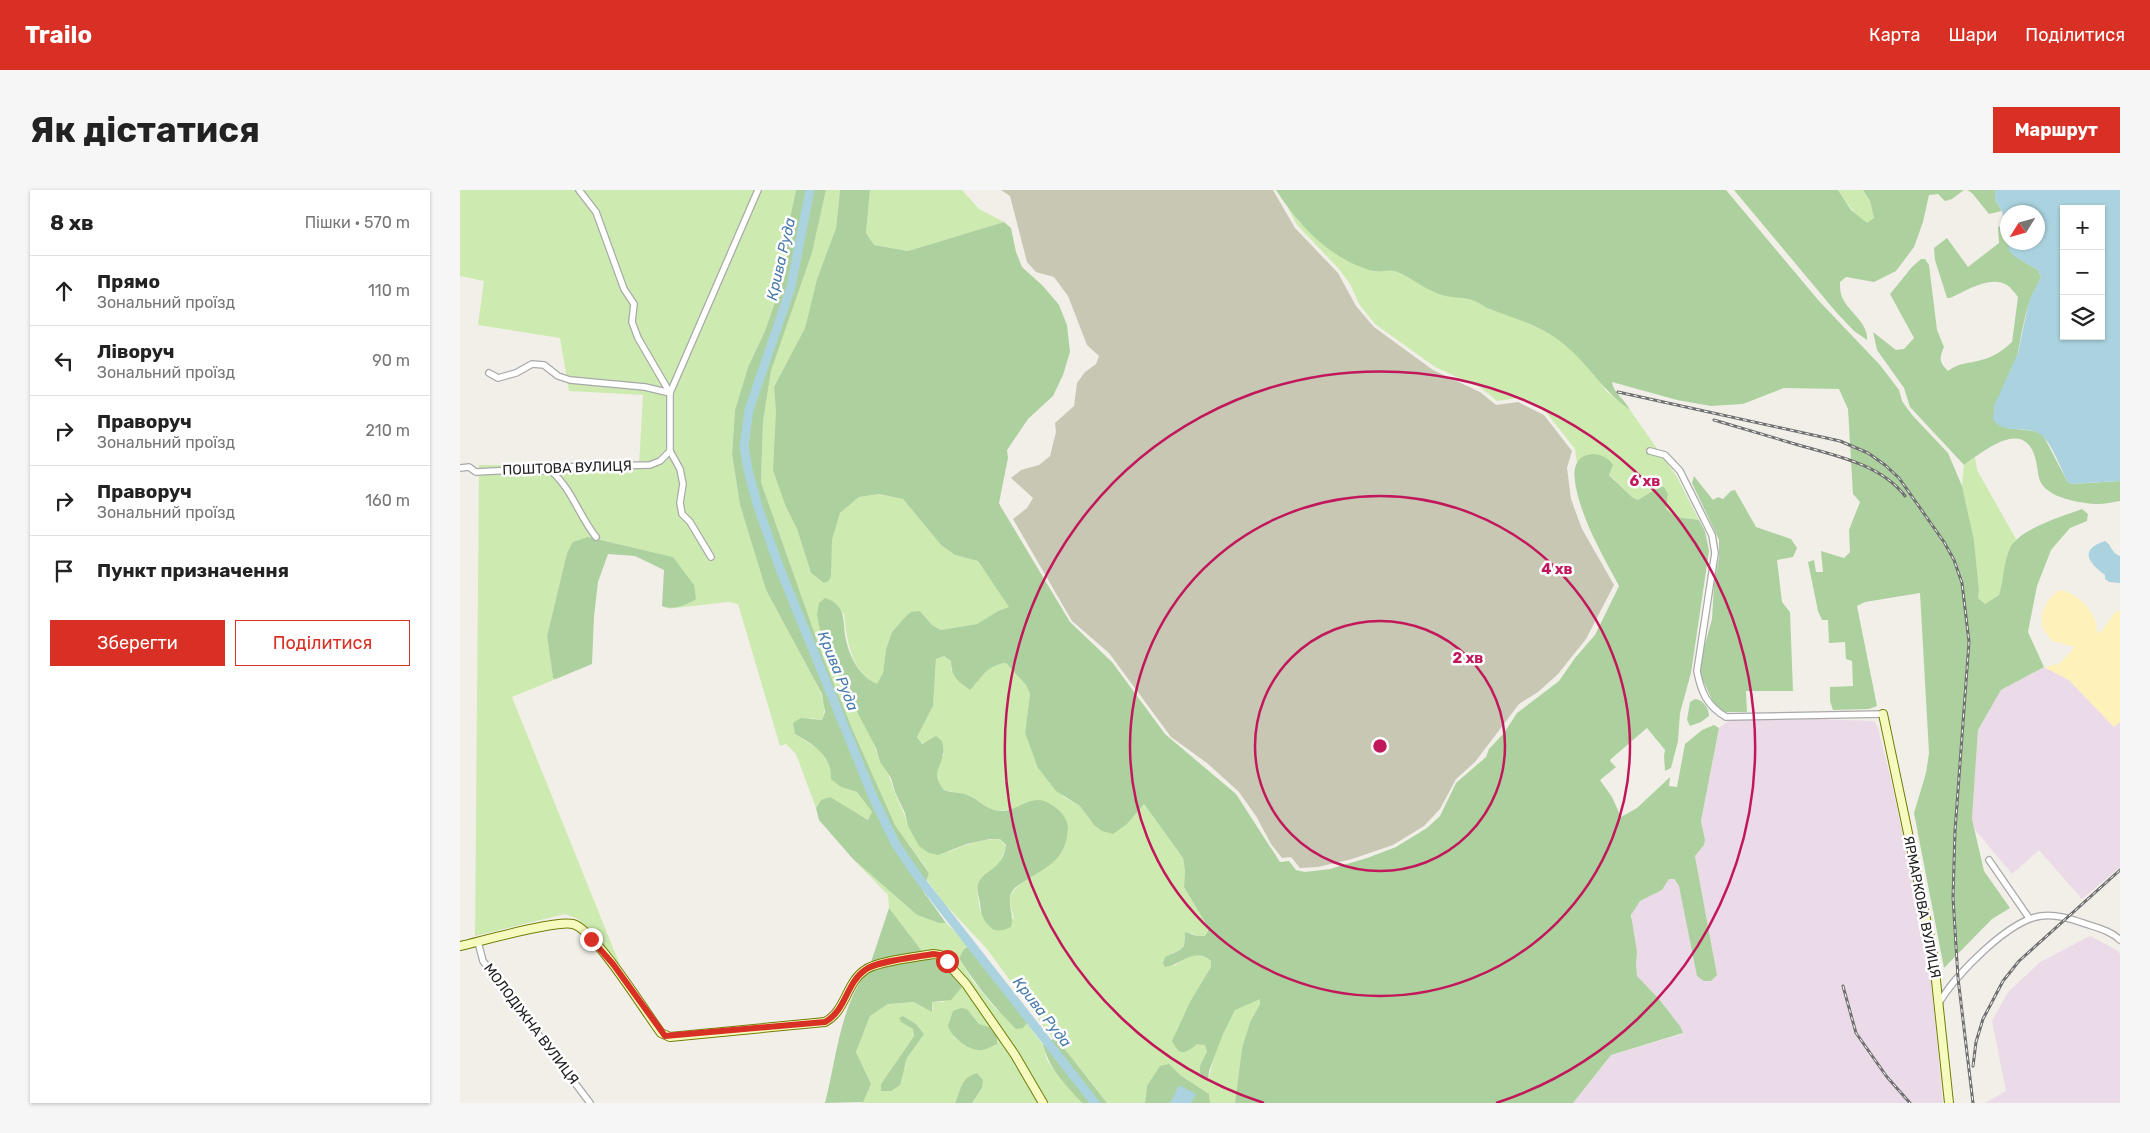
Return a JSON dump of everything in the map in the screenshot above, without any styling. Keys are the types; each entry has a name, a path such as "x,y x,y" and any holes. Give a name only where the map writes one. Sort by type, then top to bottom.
{"street":[{"path":"579,190 596,212 606,244 618,268 624,289 634,304 632,322 638,338 670,393"},
{"path":"751,190 753,199"},
{"path":"711,557 690,522 682,514 680,503 683,484 680,468 670,452 670,393 758,190"},
{"path":"489,373 498,378 516,373 532,364 544,365 558,376 570,380 646,387 670,393"},
{"path":"1650,451 1665,455 1680,472 1712,535 1714,560 1697,671 1700,688 1714,711 1726,717 1883,714"},
{"name":"ПОШТОВА ВУЛИЦЯ","path":"460,468 469,467 476,472 552,471 558,467 650,465 660,461 670,452"},
{"path":"552,471 562,480 589,529 596,537"},
{"name":"ЯРМАРКОВА ВУЛИЦЯ","path":"1883,714 1933,952 1949,1103"},
{"path":"1989,860 2029,918"},
{"path":"1939,1003 1945,992 1971,964 2012,927 2029,918 2061,916 2101,929 2120,940"},
{"path":"460,946 551,925 573,924 582,929 600,948 665,1036 825,1022 838,1011 858,977 866,968 924,956 940,955 956,970 972,992 1015,1055 1043,1103"},
{"name":"МОЛОДІЖНА ВУЛИЦЯ","path":"478,942 483,961 590,1103"}],"shaded area":[{"path":"1001,190 1273,190 1295,228 1338,273 1356,306 1374,327 1433,370 1480,392 1496,405 1518,402 1544,415 1572,451 1567,468 1571,499 1582,529 1614,585 1586,639 1558,674 1538,692 1519,704 1475,762 1456,779 1440,809 1424,826 1393,845 1352,859 1318,867 1300,868 1291,857 1282,858 1271,844 1256,816 1239,792 1207,763 1171,737 1109,653 1072,621 1013,519 1027,508 1033,498 1011,478 1021,470 1039,465 1050,456 1056,432 1055,423 1074,406 1077,383 1085,372 1096,364 1099,356 1087,345 1068,296 1054,277 1036,272 1027,262 1010,196"},
{"path":"2044,667 2069,680 2114,727 2120,722 2120,867 2082,899 2039,850 2012,874 1975,830 1972,819 1978,730 2001,690"},
{"path":"1817,719 1874,721 1878,728 1929,957 1943,1103 1573,1103 1611,1055 1683,1034 1680,1026 1659,999 1637,976 1637,952 1632,929 1632,912 1640,900 1662,890 1669,879 1673,879 1679,886 1717,975 1695,856 1704,845 1705,840 1701,821 1719,728 1730,720"},
{"path":"2090,936 2117,950 2120,954 2120,1103 1985,1103 2006,1091 1992,1021 2008,992 2040,962"}],"green space":[{"path":"460,190 796,190 787,232 787,267 765,331 748,367 735,410 732,454 740,505 766,590 823,699 824,712 822,720 810,718 795,734 821,751 841,787 857,792 872,812 869,820 852,811 821,800 816,808 796,754 786,744 780,746 738,604 728,602 667,609 690,603 673,557 588,537 567,553 547,636 553,677 556,679 512,697 624,975 578,919 565,914 475,936 479,465 639,465 643,395 569,391 560,338 478,325 484,281 460,276"},
{"path":"796,190 826,190 812,253 771,371 763,422 761,482 823,657 854,733 895,825 929,873 923,891 946,923 939,923 917,915 853,859 819,820 816,808 821,800 830,797 868,820 872,812 857,792 841,787 831,779 831,771 825,757 809,742 795,734 793,723 801,718 822,720 825,712 822,694 766,590 740,505 732,454 735,410 748,367 765,331 787,267 787,232"},
{"path":"826,190 840,190 836,228 817,279 805,328 774,387 786,507 797,529 811,573 824,583 829,581 832,540 840,513 859,497 879,494 903,499 941,545 955,555 978,561 1010,607 998,611 977,624 941,630 932,625 920,611 905,617 892,632 886,649 883,673 877,685 861,672 856,664 849,645 844,614 826,598 880,762 889,776 908,826 948,852 974,843 1000,839 1006,847 999,865 983,876 978,883 980,911 1014,919 1010,898 1011,894 1023,882 1026,803 1019,808 999,811 987,808 969,795 944,790 938,780 937,772 944,754 930,741 921,743 917,737 933,706 936,659 944,656 951,661 951,670 975,685 991,667 1006,663 1026,685 1030,694 1025,733 1064,797 1080,806 1094,825 1127,824 1144,804 1183,858 1185,871 1184,887 1209,928 1205,936 1197,936 1191,933 1184,936 1184,946 1172,953 1174,966 1188,957 1197,955 1206,957 1211,961 1211,967 1191,1000 1197,1044 1206,1044 1207,1051 1200,1066 1209,1080 1219,1043 1231,1015 1238,1008 1260,998 1260,1004 1250,1022 1242,1048 1235,1103 1210,1103 1209,1094 1180,1075 1147,1086 1145,1103 1107,1103 1060,1043 1053,1039 987,949 942,901 927,880 929,872 895,825 823,657 761,482 763,422 771,371 812,253"},
{"path":"840,190 870,190 866,233 874,245 908,251 1004,222 1011,228 1016,252 1022,267 1043,286 1059,305 1067,325 1070,352 1063,375 1053,396 1028,419 1007,450 1008,458 999,503 1070,622 1112,662 1165,734 1236,794 1280,862 1289,861 1296,870 1305,872 1330,869 1367,858 1396,847 1427,828 1440,816 1456,783 1486,757 1489,749 1504,733 1517,713 1559,681 1575,658 1595,635 1619,586 1594,538 1579,501 1574,474 1579,460 1584,456 1594,454 1605,457 1613,465 1609,475 1632,497 1638,500 1659,487 1664,487 1668,494 1666,508 1669,512 1681,517 1699,520 1705,531 1709,551 1691,673 1680,713 1678,741 1671,768 1665,771 1665,750 1647,728 1611,759 1610,761 1616,767 1600,780 1612,797 1621,817 1637,808 1670,777 1669,786 1677,787 1685,744 1702,730 1714,725 1719,728 1701,821 1705,840 1704,845 1695,856 1717,975 1711,981 1704,981 1697,976 1679,886 1674,879 1669,879 1662,890 1640,901 1631,915 1637,952 1637,976 1659,999 1680,1026 1683,1033 1611,1055 1573,1103 1235,1103 1242,1048 1250,1022 1260,1004 1260,999 1235,1010 1223,1034 1209,1071 1208,1081 1200,1073 1200,1066 1207,1051 1205,1045 1197,1044 1186,1052 1180,1052 1172,1041 1191,1000 1211,967 1211,961 1199,955 1171,966 1165,967 1163,963 1165,957 1184,946 1185,932 1197,936 1205,936 1209,929 1184,887 1185,871 1183,858 1144,804 1127,824 1113,834 1102,831 1094,825 1080,806 1056,791 1038,768 1025,733 1030,694 1026,685 1006,663 989,669 970,690 956,678 952,671 951,661 944,656 936,659 933,706 917,737 922,744 936,736 942,741 942,760 937,775 944,790 967,795 988,807 1000,811 1006,811 1028,802 1044,801 1060,812 1066,819 1068,828 1064,847 1056,859 1013,890 1010,899 1011,927 997,930 990,927 982,916 977,886 984,875 1001,860 1006,845 1000,839 990,839 967,844 938,855 929,853 919,846 908,826 905,813 891,778 880,762 876,748 824,648 817,615 819,603 825,598 837,605 843,615 846,640 853,660 866,677 877,684 883,673 886,649 892,632 911,612 920,611 932,625 941,630 977,624 998,611 1009,607 978,561 955,555 941,545 903,499 879,494 859,497 840,513 832,540 831,576 829,581 824,583 811,573 797,529 786,507 773,470 776,412 774,387 805,328 817,279 836,228"},
{"path":"870,190 962,190 979,209 1004,222 908,251 874,245 866,233"},
{"path":"1276,190 1726,190 1819,301 1880,365 1899,390 1902,401 1912,415 1948,453 1962,486 1974,540 1979,590 1978,598 1985,604 1999,595 2009,550 2013,543 2021,536 2052,520 2082,509 2088,514 2087,521 2070,528 2051,550 2037,586 2028,632 2044,667 2001,690 1978,730 1972,819 1984,871 2010,908 1992,919 1944,968 1914,813 1926,773 1929,753 1920,593 1865,602 1857,606 1877,706 1869,709 1833,710 1830,701 1830,687 1853,686 1852,661 1846,659 1845,642 1829,643 1828,620 1822,620 1818,611 1808,562 1814,560 1816,572 1823,572 1821,551 1844,558 1850,552 1849,530 1860,502 1853,494 1848,409 1839,389 1784,388 1743,404 1711,406 1677,400 1612,382 1615,390 1630,410 1608,391 1572,351 1541,329 1489,309 1472,300 1439,294 1395,271 1373,271 1343,259 1317,240 1305,228"},
{"path":"1734,190 1838,190 1851,210 1867,223 1874,218 1870,201 1863,190 1964,190 1952,199 1945,201 1938,194 1929,195 1923,222 1914,247 1896,271 1874,282 1846,277 1840,282 1843,300 1864,327 1867,340 1854,331 1836,312"},
{"path":"1838,190 1863,190 1870,201 1874,218 1867,224 1858,217"},
{"path":"1967,190 1995,190 1995,200 2000,211 1989,214 1972,193"},
{"path":"1287,206 1300,223 1374,272 1393,270 1440,294 1473,300 1491,310 1509,315 1547,332 1567,345 1595,374 1606,391 1630,410 1677,477 1699,520 1681,517 1669,512 1666,508 1668,494 1659,487 1638,500 1632,497 1589,454 1577,463 1575,449 1546,412 1518,398 1497,401 1481,388 1435,367 1375,324 1359,304 1350,284 1339,269 1297,225"},
{"path":"1998,227 2000,227 2000,250 2011,250 2038,270 2041,277 2026,313 2017,356 2007,428 2034,431 2043,435 2067,481 2071,484 2120,481 2120,501 2092,504 2053,494 2042,485 2031,448 2023,441 2014,439 2004,440 1993,445 1964,465 1910,407 1904,388 1877,350 1873,332 1896,350 1904,349 1914,338 1890,294 1921,259 1925,259 1929,265 1937,330 1944,347 1941,360 1948,371 1960,365 1990,357 2012,342 2018,297 2014,292 2007,285 1993,282 1978,285 1947,298 1935,260 1934,248 1947,238 1968,267 1999,243"},
{"path":"1975,457 1977,470 2016,539 2009,549 1999,595 1985,604 1978,598 1979,590 1974,540 1962,486 1964,465"},
{"path":"1694,476 1713,500 1718,497 1723,499 1731,491 1735,490 1756,527 1791,539 1797,548 1793,557 1777,560 1782,602 1790,612 1793,691 1746,691 1747,712 1724,712 1719,709 1713,702 1701,676 1699,666 1712,619 1714,585 1719,557 1719,540 1692,483"},
{"path":"588,537 673,557 694,585 696,599 679,607 670,608 662,606 664,570 635,556 608,554 598,582 594,616 592,664 556,679 553,678 547,636 567,553 573,542"},
{"path":"1698,699 1705,705 1709,716 1701,722 1690,726 1687,720 1690,702"},
{"path":"853,859 917,915 939,923 946,923 970,946 964,949 959,958 972,980 996,1009 1023,1028 1028,1022 1043,1045 1047,1060 1082,1103 972,1103 982,1088 958,1097 955,1103 861,1103 871,1084 856,1052 870,1016 888,1004 914,1002 933,1010 932,1002 944,1002 928,959 889,908 888,895","holes":["967,1009 979,1024 960,1041 953,1037","903,1016 916,1024 924,1034 907,1058 905,1068 881,1091 881,1084 914,1036 913,1029"]},
{"path":"889,908 928,959 942,961 962,987 951,1000 932,1002 932,1012 914,1002 888,1004 870,1016 856,1052 871,1084 863,1102 825,1103 845,1017 851,1000 868,971"},
{"path":"970,946 1028,1022 1023,1028 1016,1029 1008,1021 965,968 959,958 964,949"},
{"path":"961,1008 967,1009 979,1024 989,1027 997,1037 997,1044 984,1050 972,1049 953,1035 948,1026 953,1011"},
{"path":"903,1016 916,1024 924,1034 907,1058 900,1085 891,1091 881,1091 881,1084 914,1036 913,1029 901,1022 899,1018"},
{"path":"1053,1039 1060,1043 1107,1103 1082,1103 1064,1083 1053,1069 1043,1045"},
{"path":"1169,1064 1180,1075 1209,1094 1210,1103 1145,1103 1147,1086 1160,1066"},
{"path":"977,1073 983,1080 982,1088 972,1103 955,1103 964,1081"}],"sand":[{"path":"2060,590 2073,595 2085,604 2094,617 2097,631 2100,633 2117,610 2120,612 2120,722 2114,727 2069,680 2044,667 2059,664 2075,647 2052,641 2043,628 2042,617 2045,606 2051,597"}],"water":[{"path":"1995,190 2120,190 2120,481 2071,484 2067,481 2048,443 2040,434 2035,431 2002,427 1993,419 1994,406 2018,353 2029,301 2041,277 2038,270 2014,256 2009,250 2045,250 2045,205 2000,205 2000,208 1995,200"},
{"path":"2105,541 2120,556 2120,583 2109,582 2105,579 2105,575 2094,566 2089,557 2091,548"},
{"path":"1179,1085 1196,1094 1191,1103 1170,1103"}],"waterway":[{"name":"Крива Руда","path":"810,190 791,287 749,410 744,446 758,507 780,569 873,797 895,843 918,877 1095,1103"}],"railway":[{"path":"1618,392 1840,441 1868,453 1899,478 1944,542 1954,560 1962,583 1969,642 1955,831 1953,897 1958,978 1973,1103"},
{"path":"1714,420 1854,462 1882,476 1895,485 1905,496"},
{"path":"1973,1066 1976,1042 1983,1019 2003,981 2019,961 2120,870"},
{"path":"1843,986 1856,1033 1887,1077 1910,1103"}],"route":[{"path":"591,939 613,964 662,1034 670,1037 825,1022 835,1015 858,977 866,968 933,954 940,955 947,961"}]}
